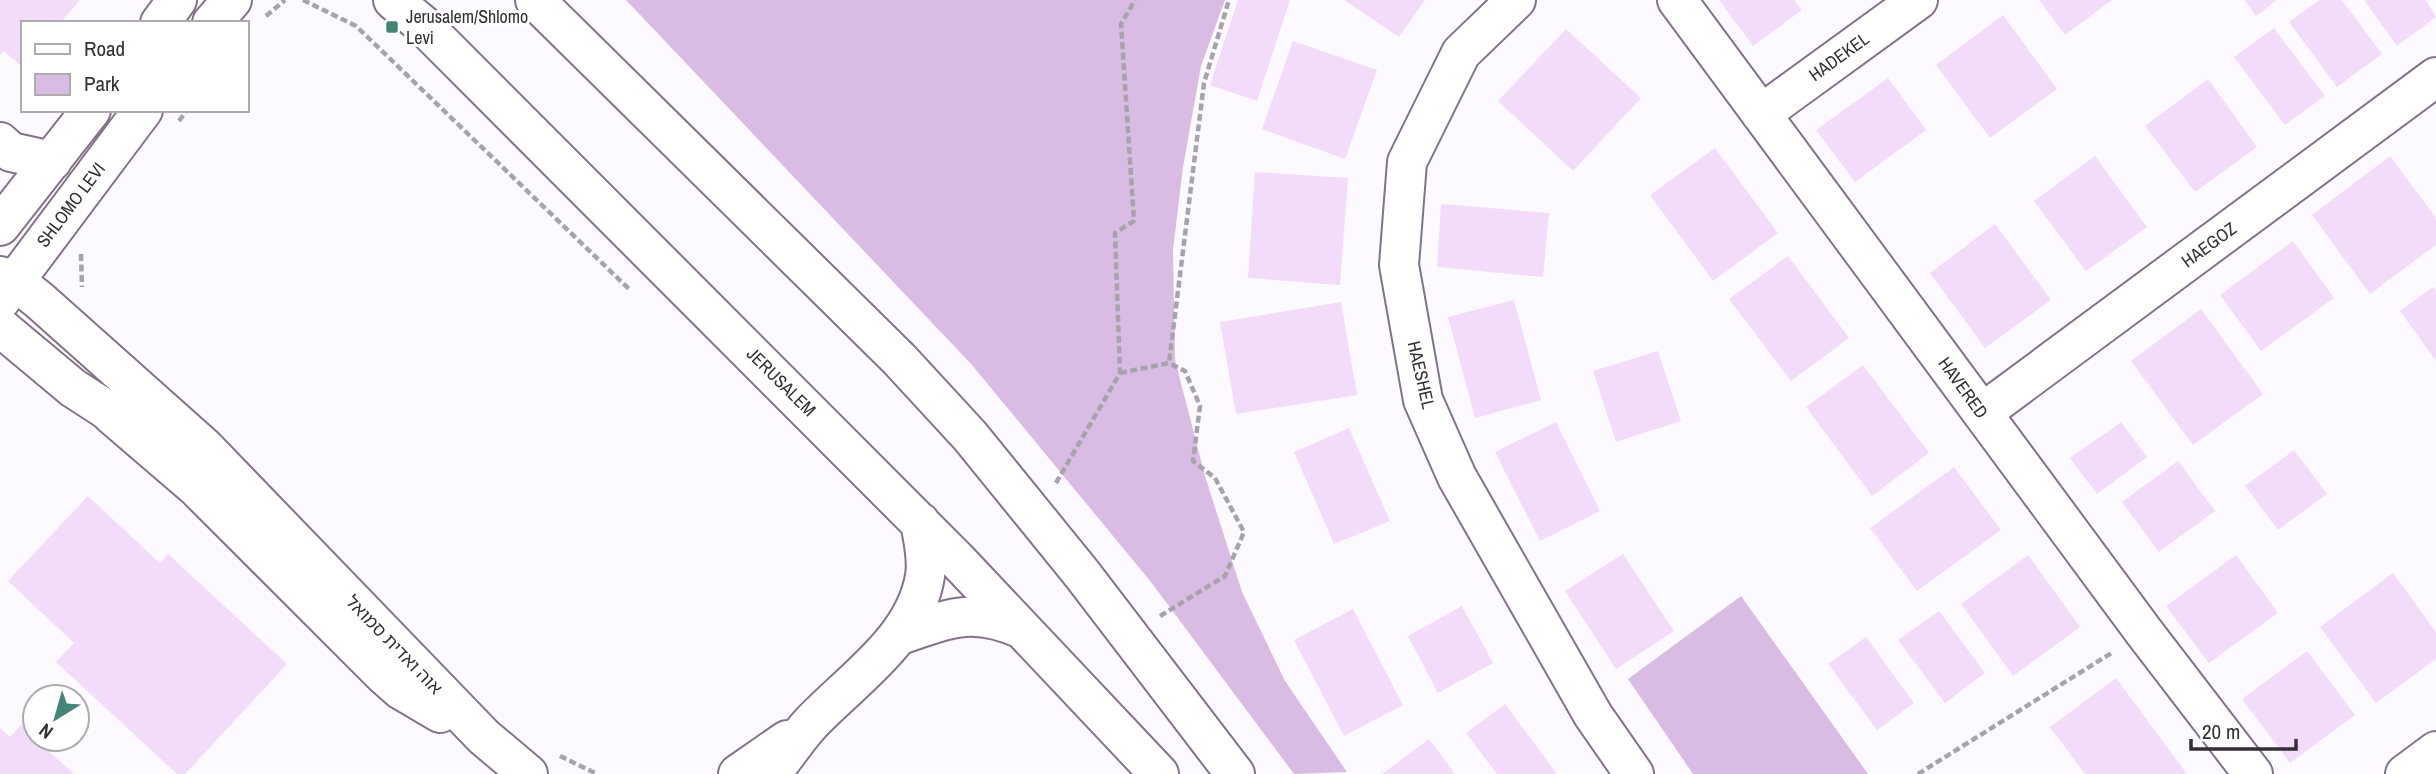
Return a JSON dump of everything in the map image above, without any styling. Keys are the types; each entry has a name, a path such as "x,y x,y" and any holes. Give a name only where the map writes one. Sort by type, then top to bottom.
{"street":[{"path":"161,21 177,0"},
{"name":"JERUSALEM","path":"393,0 423,25 920,522 1159,774"},
{"path":"535,0 899,359 970,436 1129,635 1235,774"},
{"name":"HAESHEL","path":"1516,0 1461,53 1407,162 1399,265 1423,400 1457,477 1593,715 1634,774"},
{"name":"HAVERED","path":"1677,0 2144,632 2253,774"},
{"name":"HADEKEL","path":"1761,114 1918,0"},
{"path":"217,21 246,10"},
{"name":"HAEGOZ","path":"1982,412 2436,77"},
{"path":"0,226 89,112"},
{"name":"SHLOMO LEVI","path":"5,286 142,112"},
{"path":"0,142 11,152 52,161"},
{"name":"אוה ואדית סמואל","path":"5,286 167,413 265,510 502,761"},
{"name":"אוה ואדית סמואל","path":"0,327 73,388 265,510"},
{"path":"111,414 196,487 401,690 502,761"},
{"path":"771,774 809,725 900,635 918,602 925,576 925,552 920,522"},
{"path":"900,635 941,621 975,615 995,617 1026,631"},
{"path":"738,774 809,725"},
{"path":"2405,774 2436,751"}],"path":[{"path":"246,10 285,0"},
{"path":"303,0 356,26 635,294"},
{"path":"1036,517 1120,373 1115,233 1134,221 1121,24 1135,0"},
{"path":"1169,363 1204,83 1229,0"},
{"path":"81,252 82,288"},
{"path":"1120,373 1169,363 1185,371 1200,406 1193,461 1215,478 1244,532 1225,576 1129,635"},
{"path":"1918,774 2144,632"}],"green space":[{"path":"626,0 1225,0 1201,66 1183,167 1173,250 1175,360 1205,476 1242,592 1285,681 1347,772 1294,774 1151,582 972,365"},
{"path":"1741,596 1868,774 1693,774 1628,679"}],"building":[{"path":"0,0 80,0 62,21 21,21 21,66 4,51 0,55"},
{"path":"1238,0 1290,0 1257,101 1210,85"},
{"path":"1344,0 1425,0 1399,37"},
{"path":"1719,0 1794,0 1802,10 1753,46"},
{"path":"2039,0 2112,0 2065,35"},
{"path":"2244,0 2277,0 2256,16"},
{"path":"2319,0 2342,0 2382,54 2337,87 2289,22"},
{"path":"2364,0 2426,0 2436,17 2397,46"},
{"path":"2003,15 2057,89 1990,138 1936,65"},
{"path":"2274,28 2325,96 2285,125 2234,57"},
{"path":"1566,29 1641,98 1573,171 1498,101"},
{"path":"1293,41 1377,70 1345,159 1262,129"},
{"path":"1888,78 1926,130 1855,182 1816,130"},
{"path":"2208,79 2257,147 2195,192 2145,126"},
{"path":"1715,148 1778,233 1713,281 1650,195"},
{"path":"2095,156 2147,227 2086,271 2034,201"},
{"path":"2390,156 2436,218 2436,245 2370,294 2312,215"},
{"path":"1255,172 1348,178 1340,285 1248,278"},
{"path":"1441,204 1549,213 1543,277 1437,267"},
{"path":"1995,224 2051,300 1985,348 1930,273"},
{"path":"2293,241 2334,298 2261,351 2220,295"},
{"path":"1788,256 1849,338 1791,381 1729,299"},
{"path":"2433,287 2436,291 2436,361 2400,311"},
{"path":"1514,300 1541,400 1475,418 1448,317"},
{"path":"1341,302 1357,395 1236,414 1220,322"},
{"path":"2201,309 2263,394 2193,445 2131,361"},
{"path":"1658,351 1681,421 1616,442 1593,371"},
{"path":"1863,365 1929,453 1872,496 1806,407"},
{"path":"1556,422 1600,511 1540,541 1495,452"},
{"path":"2121,422 2147,457 2097,494 2070,458"},
{"path":"1349,428 1390,521 1334,544 1294,452"},
{"path":"2294,450 2327,494 2278,530 2245,486"},
{"path":"2178,461 2215,511 2159,552 2122,502"},
{"path":"1954,467 2001,530 1917,591 1870,528"},
{"path":"88,496 160,563 168,554 287,664 185,774 177,774 91,694 91,683 79,683 56,662 74,643 8,581"},
{"path":"1623,554 1674,631 1616,669 1565,591"},
{"path":"2028,555 2080,627 2013,676 1961,604"},
{"path":"2236,555 2278,613 2209,663 2166,606"},
{"path":"2393,573 2436,632 2436,659 2376,703 2320,627"},
{"path":"1462,606 1493,663 1438,693 1408,636"},
{"path":"1353,609 1403,705 1344,736 1294,640"},
{"path":"1939,611 1985,673 1945,703 1898,640"},
{"path":"1866,637 1914,703 1877,730 1828,664"},
{"path":"2307,651 2355,715 2290,763 2242,699"},
{"path":"2116,678 2187,774 2085,774 2050,727"},
{"path":"1505,704 1557,774 1497,774 1466,733"},
{"path":"21,725 21,753 51,753 74,774 0,774 0,728 10,737"},
{"path":"1429,739 1455,774 1382,774"}],"place":[{"name":"Jerusalem/Shlomo Levi","path":"392,27"}]}
